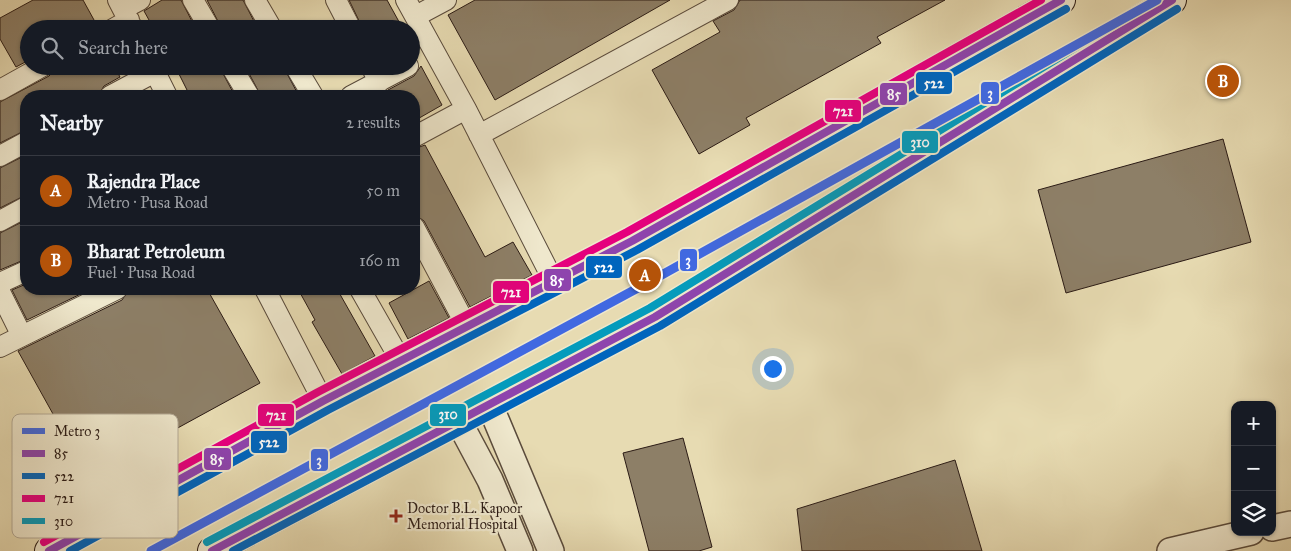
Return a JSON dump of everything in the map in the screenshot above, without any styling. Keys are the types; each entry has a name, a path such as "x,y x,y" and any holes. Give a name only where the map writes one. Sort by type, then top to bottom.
{"main road":[{"path":"178,480 323,401 632,241 1061,0"},
{"path":"212,551 655,317 1172,0"},
{"path":"49,551 73,538"}],"street":[{"path":"193,0 205,20"},
{"path":"255,0 267,20"},
{"path":"336,0 346,20"},
{"path":"418,20 411,8 446,0"},
{"path":"479,135 728,0"},
{"path":"420,24 466,109 554,282"},
{"path":"420,60 435,52"},
{"path":"0,90 27,75"},
{"path":"120,90 144,75"},
{"path":"157,75 165,90"},
{"path":"236,75 245,90"},
{"path":"300,75 309,90"},
{"path":"358,90 374,75"},
{"path":"420,134 466,109"},
{"path":"0,156 20,145"},
{"path":"0,221 20,210"},
{"path":"420,238 467,327"},
{"path":"0,284 20,273"},
{"path":"0,292 22,336"},
{"path":"0,347 105,295"},
{"path":"268,295 323,401"},
{"path":"363,295 401,361"},
{"path":"488,404 551,551"},
{"path":"458,420 490,480 520,551"},
{"path":"1276,527 1291,524"},
{"path":"1170,551 1234,536"}],"building":[{"path":"33,0 83,0 94,20 20,20 20,65 16,67 0,39 0,18"},
{"path":"162,0 181,0 191,20 149,20 144,11"},
{"path":"207,0 243,0 253,20 217,20"},
{"path":"349,0 387,0 398,20 359,20"},
{"path":"475,0 670,0 495,100 448,15"},
{"path":"740,0 945,0 877,37 881,43 746,118 750,125 699,154 652,70 720,32 713,21 734,10"},
{"path":"421,66 442,105 420,118 420,90 388,90 415,75 420,75"},
{"path":"119,75 120,77 104,86 102,90 23,90 49,76"},
{"path":"180,75 224,75 232,90 187,90"},
{"path":"250,75 288,75 296,90 258,90"},
{"path":"20,91 20,133 0,143 0,102"},
{"path":"1223,139 1251,242 1066,293 1038,190"},
{"path":"425,145 485,257 513,242 532,275 470,307 424,221 420,218 420,147"},
{"path":"20,158 20,198 0,208 0,168"},
{"path":"20,223 20,262 0,270 0,233"},
{"path":"429,281 449,318 408,339 389,303 404,295 420,295 420,286"},
{"path":"20,287 20,295 79,295 27,320 12,290"},
{"path":"125,295 210,295 260,383 178,428 178,414 53,414 18,351 122,300"},
{"path":"301,295 340,295 375,356 342,374 312,322 315,320"},
{"path":"683,438 712,547 699,551 649,551 623,453"},
{"path":"955,460 982,551 802,551 797,509"}],"metro line":[{"name":"3","path":"178,536 649,282 1157,0"},
{"name":"3","path":"151,551 175,538"}],"transit line":[{"name":"721","path":"178,469 318,392 627,232 1041,0"},
{"name":"85","path":"178,480 323,401 632,241 1061,0"},
{"name":"310","path":"207,542 650,308 1153,0"},
{"name":"85","path":"212,551 655,317 1172,0"},
{"name":"522","path":"178,492 328,410 637,250 1066,9"},
{"name":"522","path":"233,551 660,326 1177,9"},
{"name":"721","path":"44,542 51,538"},
{"name":"85","path":"49,551 73,538"},
{"name":"522","path":"70,551 94,538"}],"place":[{"name":"Bharat Petroleum","path":"1223,81"},
{"name":"Rajendra Place","path":"645,275"},
{"name":"Doctor B.L. Kapoor Memorial Hospital","path":"396,516"}]}
